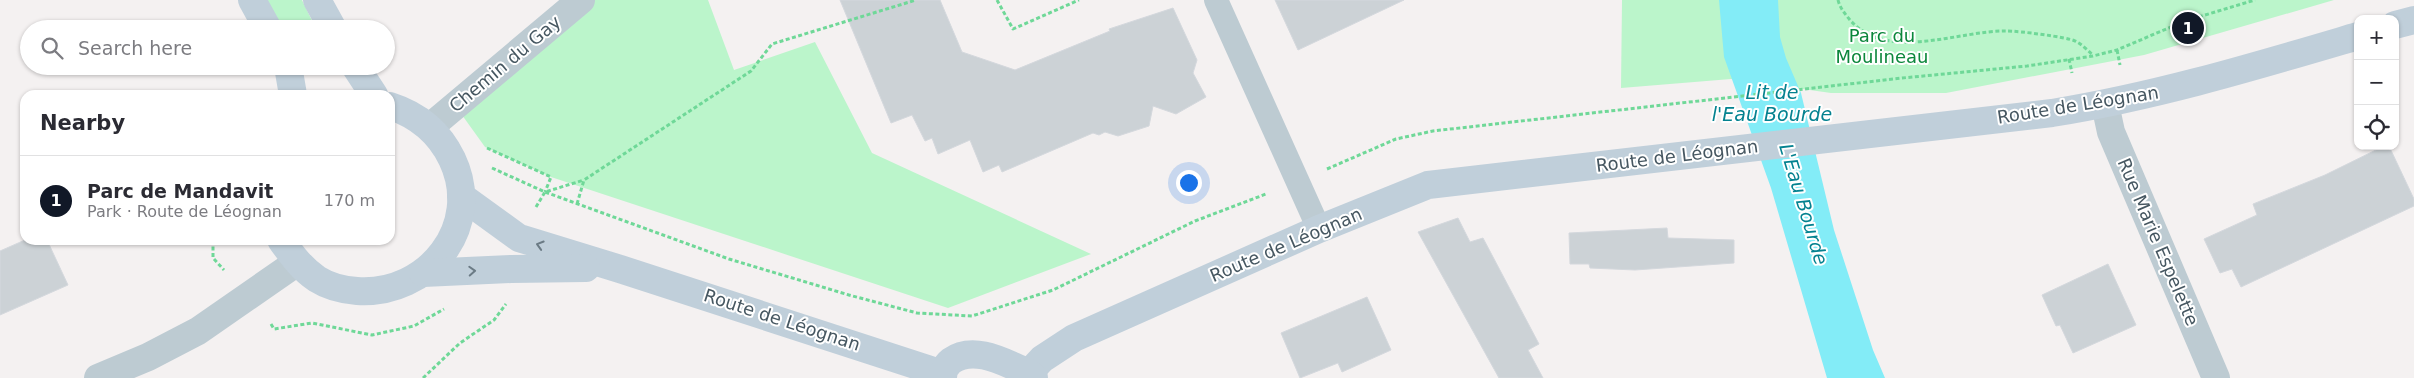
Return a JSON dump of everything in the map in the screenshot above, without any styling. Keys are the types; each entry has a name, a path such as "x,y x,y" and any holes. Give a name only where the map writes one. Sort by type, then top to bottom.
{"street":[{"path":"252,0 263,20"},
{"path":"317,0 328,20"},
{"name":"Chemin du Gay","path":"430,127 581,0"},
{"path":"2399,24 2414,20"},
{"name":"Route de Léognan","path":"1032,376 1042,359 1074,338 1319,228 1428,185 1836,136 2052,113 2105,104 2187,86 2354,37"},
{"path":"290,75 292,90"},
{"path":"362,75 371,90"},
{"name":"Rue Marie Espelette","path":"2105,104 2111,132 2216,378"},
{"path":"284,245 296,263 318,280 344,290 372,292 399,287 423,273 440,257 452,237 459,214 459,183 446,147 430,127 406,111 395,108"},
{"name":"Route de Léognan","path":"459,183 519,238 620,269 943,376"},
{"path":"98,378 148,357 198,331 296,263"},
{"name":"Route de Léognan","path":"423,273 543,268 620,269"},
{"path":"943,376 948,364 956,358 976,355 990,356 1032,376"}],"lane":[{"path":"1216,0 1319,228"}],"path":[{"path":"577,204 584,180 751,71 772,44 916,0"},
{"path":"997,0 1013,29 1079,0"},
{"path":"1838,0 1845,14 1854,25 1870,36 1887,40 1903,42 1934,40 2006,31 2074,40 2093,56"},
{"path":"459,183 492,168 577,204 729,259 917,313 972,316 1053,290 1195,221 1396,139 1433,132 1902,78 2026,66 2093,56 2117,50 2185,21 2255,0"}],"green space":[{"path":"266,0 302,0 312,20 277,20"},
{"path":"585,0 708,0 734,70 815,42 872,153 1091,254 948,308 551,177 485,147 462,115"},
{"name":"Parc du Moulineau","path":"1622,0 2334,0 2144,55 1946,93 1831,93 1731,79 1621,88"}],"water":[{"name":"Lit de l'Eau Bourde","path":"1719,0 1778,0 1780,37 1786,58 1801,93 1834,230 1873,350 1885,378 1827,378 1771,188 1724,57"}],"building":[{"path":"840,0 940,0 962,52 1015,70 1110,31 1109,29 1173,8 1197,60 1193,73 1206,97 1176,114 1153,106 1149,126 1118,136 1105,132 1099,135 1093,133 1002,172 999,165 983,172 970,140 938,154 932,138 925,141 912,115 891,123"},
{"path":"1275,0 1404,0 1298,50"},
{"path":"2376,150 2391,150 2414,199 2414,206 2241,287 2232,269 2220,273 2204,239 2257,215 2253,204 2325,175"},
{"path":"1458,218 1470,242 1483,238 1539,344 1528,350 1543,378 1499,378 1418,232"},
{"path":"1667,228 1668,238 1734,240 1734,263 1635,270 1590,268 1589,264 1570,264 1569,233"},
{"path":"20,242 20,245 49,245 68,285 0,315 0,251"},
{"path":"2108,264 2136,325 2073,353 2060,325 2056,326 2042,295"},
{"path":"1367,297 1391,350 1342,372 1338,363 1300,378 1281,333"}],"place":[{"name":"Parc de Mandavit","path":"2188,28"}],"water label":[{"name":"L'Eau Bourde","path":"1804,204"}]}
